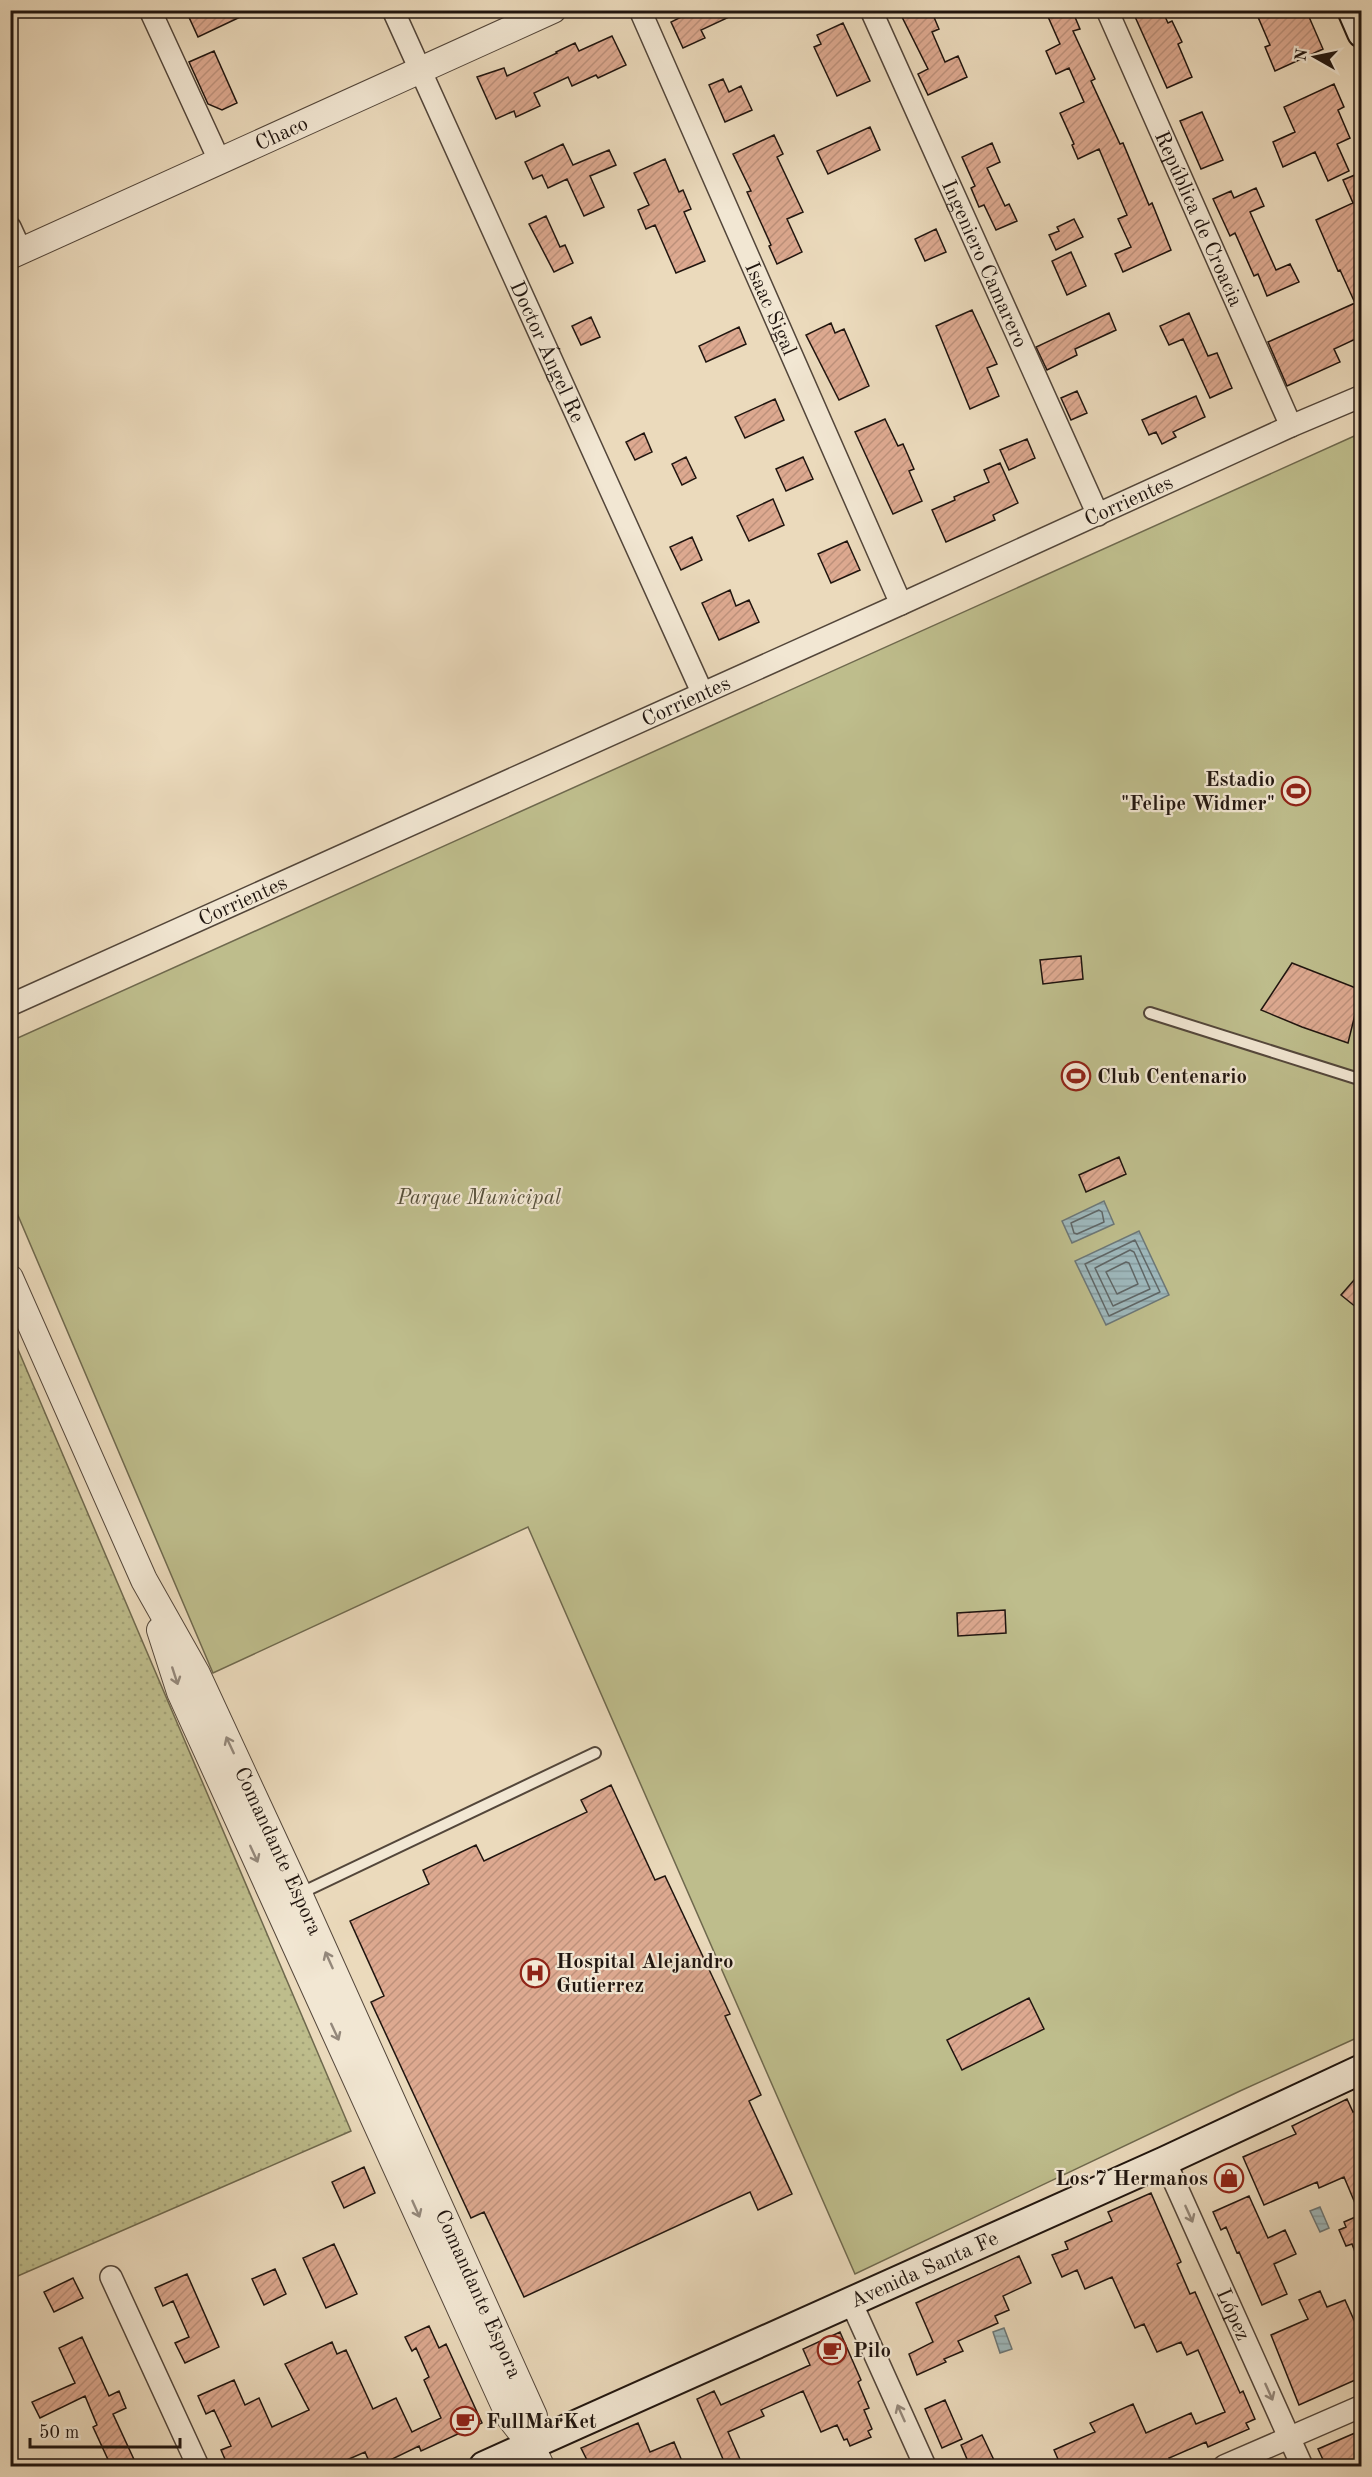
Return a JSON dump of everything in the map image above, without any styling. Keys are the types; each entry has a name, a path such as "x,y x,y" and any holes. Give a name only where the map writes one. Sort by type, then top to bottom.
{"main road":[{"path":"1352,10 1362,33"},
{"name":"Avenida Santa Fe","path":"484,2466 536,2456 851,2302 1165,2161 1362,2069"}],"street":[{"path":"150,10 220,162"},
{"name":"Doctor Ángel Re","path":"393,10 702,693"},
{"name":"Chaco","path":"16,254 553,10"},
{"name":"Isaac Sigal","path":"640,10 901,604"},
{"name":"Ingeniero Camarero","path":"871,10 1098,515"},
{"name":"República de Croacia","path":"1107,10 1291,426"},
{"path":"10,227 16,254"},
{"name":"Corrientes","path":"10,1005 1291,426 1362,396"},
{"name":"Comandante Espora","path":"10,1278 144,1580 180,1692 288,1900 534,2416 536,2456"},
{"name":"López","path":"1165,2161 1302,2466"},
{"path":"111,2277 198,2466"},
{"path":"851,2302 925,2466"},
{"path":"1224,2466 1362,2406"}],"lane":[{"path":"1150,1013 1362,1080"},
{"path":"288,1900 595,1752"}],"green space":[{"name":"Parque Municipal","path":"1361,433 1361,2036 855,2274 528,1527 213,1673 11,1199 11,1041"},
{"path":"11,1333 351,2131 10,2279"}],"water":[{"path":"1104,1201 1114,1224 1072,1243 1062,1221"},
{"path":"1139,1231 1169,1295 1106,1325 1075,1261"},
{"path":"1320,2207 1329,2228 1320,2232 1310,2211"},
{"path":"1004,2328 1012,2349 1000,2353 993,2332"}],"building":[{"path":"199,10 255,10 198,37 188,15"},
{"path":"695,10 744,10 701,30 705,38 683,48 671,22"},
{"path":"910,10 931,10 939,29 932,32 945,62 958,56 967,77 928,95 918,74 928,69 901,15"},
{"path":"1045,10 1072,10 1080,29 1073,31 1095,79 1091,81 1120,144 1123,143 1149,205 1152,203 1171,250 1123,272 1115,254 1131,247 1118,219 1127,215 1099,149 1078,159 1072,145 1074,144 1060,113 1084,102 1069,68 1056,74 1046,51 1060,44"},
{"path":"1132,10 1162,10 1168,23 1172,21 1182,42 1178,44 1192,77 1167,88"},
{"path":"1272,10 1306,10 1323,49 1275,71 1265,47 1270,45 1258,17"},
{"path":"843,23 870,81 837,96 814,47 821,44 817,35"},
{"path":"612,36 626,65 598,78 596,75 572,86 568,77 534,93 540,106 516,117 514,111 496,119 477,77 504,68 507,76 575,43 579,51"},
{"path":"214,51 237,103 222,110 208,104 189,62"},
{"path":"723,79 729,92 741,86 752,110 725,122 709,85"},
{"path":"1334,84 1344,107 1338,110 1350,138 1337,144 1349,171 1328,181 1315,152 1283,167 1273,142 1295,132 1284,107"},
{"path":"1202,112 1223,160 1201,169 1180,121"},
{"path":"870,127 880,150 828,174 817,151"},
{"path":"774,135 783,154 777,157 803,212 787,219 802,252 777,264 747,192 751,191 733,154"},
{"path":"992,143 1000,162 987,168 1005,206 1009,204 1017,221 996,230 984,205 979,207 971,188 975,186 962,157"},
{"path":"563,144 573,165 609,150 616,165 590,176 604,207 584,216 567,179 548,188 542,175 533,179 525,162"},
{"path":"665,159 679,192 683,190 691,209 684,212 705,261 676,273 655,225 646,229 638,210 649,205 634,173"},
{"path":"1362,172 1362,230 1355,233 1362,248 1362,336 1334,349 1340,362 1287,386 1268,342 1355,303 1316,220 1353,203 1343,180"},
{"path":"1256,188 1264,206 1250,212 1276,270 1290,264 1299,282 1267,296 1258,274 1254,276 1235,233 1230,236 1213,199 1231,191 1234,198"},
{"path":"546,216 560,247 565,245 573,263 554,272 529,224"},
{"path":"1074,219 1083,237 1056,250 1049,235 1059,231 1057,227"},
{"path":"936,229 946,252 925,261 915,239"},
{"path":"1071,252 1086,286 1067,295 1052,261"},
{"path":"972,310 997,364 987,368 999,396 970,409 936,326"},
{"path":"1109,313 1116,330 1075,349 1077,355 1047,370 1036,347"},
{"path":"1189,313 1208,356 1217,353 1232,388 1210,398 1183,339 1169,345 1160,326"},
{"path":"591,317 600,337 581,345 572,326"},
{"path":"831,323 835,333 844,329 869,386 839,400 806,335"},
{"path":"739,327 746,344 706,362 699,346"},
{"path":"1077,391 1087,413 1071,420 1061,398"},
{"path":"1196,396 1205,417 1173,432 1176,437 1162,444 1156,432 1149,435 1142,420"},
{"path":"775,399 784,420 745,438 735,417"},
{"path":"885,419 898,446 903,444 914,469 909,471 922,501 893,514 855,432"},
{"path":"644,433 652,452 635,460 626,442"},
{"path":"1027,439 1035,458 1009,470 1000,450"},
{"path":"686,457 696,478 682,485 672,464"},
{"path":"803,457 813,479 786,491 776,469"},
{"path":"1000,463 1018,503 993,515 995,520 946,542 932,510 955,500 954,497 989,482 984,470"},
{"path":"773,499 784,525 749,541 737,516"},
{"path":"692,537 702,560 681,570 670,547"},
{"path":"847,541 860,570 831,583 818,554"},
{"path":"730,590 736,606 749,600 759,622 719,640 702,603"},
{"path":"1081,956 1083,979 1043,984 1040,960"},
{"path":"1292,963 1361,990 1348,1043 1261,1010"},
{"path":"1119,1157 1126,1174 1086,1192 1079,1175"},
{"path":"1362,1271 1362,1312 1341,1295"},
{"path":"1005,1610 1006,1633 958,1636 957,1613"},
{"path":"611,1785 655,1880 665,1876 730,2014 725,2016 761,2095 749,2101 792,2194 758,2210 750,2192 524,2297 484,2212 471,2218 371,2002 384,1996 350,1921 429,1884 423,1870 476,1845 484,1861 587,1812 581,1800"},
{"path":"1029,1998 1044,2029 962,2070 947,2040"},
{"path":"1347,2099 1353,2112 1362,2109 1362,2265 1360,2265 1352,2244 1346,2246 1339,2230 1346,2227 1344,2222 1360,2215 1344,2177 1319,2188 1317,2182 1264,2205 1243,2157 1296,2134 1292,2126"},
{"path":"364,2167 375,2193 344,2208 332,2182"},
{"path":"1151,2193 1181,2262 1177,2264 1190,2294 1195,2292 1240,2393 1243,2391 1255,2419 1246,2423 1249,2429 1208,2447 1206,2442 1169,2458 1171,2461 1158,2466 1061,2466 1054,2450 1095,2432 1090,2423 1133,2404 1146,2433 1191,2413 1196,2424 1225,2412 1198,2350 1187,2355 1181,2342 1157,2352 1144,2324 1135,2328 1112,2277 1085,2289 1077,2270 1062,2277 1052,2255 1068,2249 1065,2242 1112,2221 1108,2212"},
{"path":"1249,2196 1268,2238 1285,2230 1296,2254 1274,2264 1287,2294 1262,2305 1226,2227 1221,2230 1213,2212"},
{"path":"334,2244 357,2294 326,2308 303,2258"},
{"path":"1019,2256 1031,2283 1003,2296 1009,2310 995,2316 998,2323 958,2341 963,2351 944,2359 946,2362 917,2375 909,2354 933,2342 916,2303"},
{"path":"275,2269 286,2294 264,2305 252,2279"},
{"path":"187,2274 219,2347 185,2363 175,2343 189,2337 173,2301 163,2306 155,2288"},
{"path":"73,2278 83,2298 54,2312 44,2292"},
{"path":"1320,2291 1327,2307 1345,2300 1362,2338 1362,2377 1299,2405 1271,2335 1308,2319 1299,2300"},
{"path":"429,2326 439,2348 446,2344 482,2423 421,2451 419,2446 390,2460 393,2466 371,2466 365,2452 333,2466 228,2466 221,2450 231,2446 214,2410 206,2414 198,2396 234,2380 245,2405 259,2398 272,2427 309,2410 285,2364 332,2342 337,2354 346,2350 373,2409 396,2398 412,2432 441,2418 424,2380 429,2377 416,2348 412,2351 405,2337"},
{"path":"840,2332 861,2380 858,2382 869,2408 864,2410 872,2429 868,2431 871,2437 850,2446 847,2439 844,2440 837,2425 821,2432 803,2391 761,2410 764,2416 728,2432 743,2466 726,2466 697,2399 714,2391 721,2405 810,2365 803,2349"},
{"path":"82,2337 109,2396 119,2391 126,2408 113,2414 137,2466 111,2466 93,2427 97,2425 85,2396 40,2418 32,2402 75,2383 59,2348"},
{"path":"945,2400 962,2439 942,2448 925,2409"},
{"path":"638,2423 650,2452 674,2442 684,2466 590,2466 581,2448"},
{"path":"1362,2430 1362,2466 1326,2466 1318,2449"},
{"path":"982,2435 996,2466 970,2466 961,2445"}],"place":[{"name":"Estadio \"Felipe Widmer\"","path":"1296,791"},
{"name":"Club Centenario","path":"1076,1076"},
{"name":"Hospital Alejandro Gutierrez","path":"535,1973"},
{"name":"Los 7 Hermanos","path":"1229,2178"},
{"name":"Pilo","path":"832,2350"},
{"name":"FullMarKet","path":"465,2421"}]}
